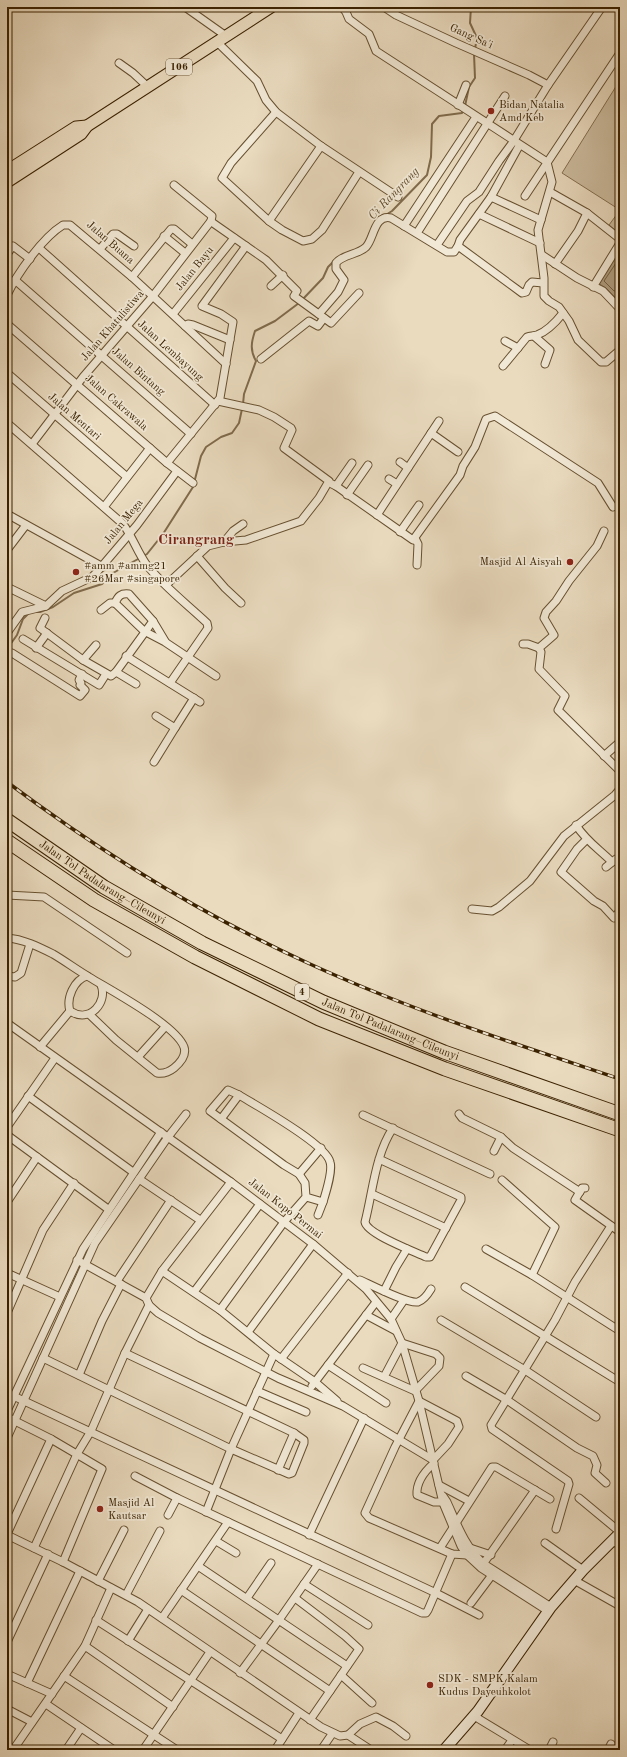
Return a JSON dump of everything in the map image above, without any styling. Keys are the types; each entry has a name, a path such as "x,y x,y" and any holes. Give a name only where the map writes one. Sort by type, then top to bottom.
{"highway":[{"name":"Jalan Tol Padalarang–Cileunyi","path":"7,820 104,887 202,943 316,999 444,1052 620,1114"},
{"name":"Jalan Tol Padalarang–Cileunyi","path":"7,841 94,900 195,957 319,1019 445,1069 620,1130"}],"main road":[{"name":"106","path":"7,182 81,134 87,126 267,8"},
{"name":"106","path":"7,171 76,127 87,126"},
{"path":"7,161 16,162 26,159"},
{"path":"444,1750 474,1716 498,1684 549,1609 583,1570 618,1538"}],"street":[{"path":"185,7 221,39 257,81 266,100 276,112 321,146 398,197"},
{"path":"342,7 349,19 369,34 376,51 516,144 547,162 552,182 538,230 542,255 544,296 559,307 569,321 578,340 601,362 606,362 620,350"},
{"name":"Gang Sa'i","path":"384,7 399,16 529,75 548,86"},
{"path":"261,359 309,321 318,326 322,316 344,280 335,268 338,260 366,247 378,224 384,218 391,218 450,253 454,252 491,197 516,144 548,86 602,7"},
{"path":"525,196 620,53"},
{"path":"118,63 133,73 148,87"},
{"path":"458,105 466,85"},
{"path":"417,233 485,122 505,96"},
{"path":"276,112 231,163 222,178 282,230 303,241 312,239 322,230 359,172"},
{"path":"404,226 474,115"},
{"path":"437,245 467,201 479,192 499,161 516,144"},
{"path":"269,220 321,146"},
{"path":"174,185 212,216 211,221 266,260 297,290 294,296 331,323 359,293"},
{"path":"550,192 587,213 620,239"},
{"path":"491,197 540,220"},
{"path":"556,264 578,231 587,213"},
{"path":"479,214 540,243"},
{"name":"Jalan Khatulistiwa","path":"32,444 102,355 153,296 211,221"},
{"name":"Jalan Buana","path":"7,295 15,280 39,248 60,227 66,225 74,227 132,277 226,364"},
{"path":"132,277 164,236 172,229 192,244"},
{"path":"100,249 113,234 117,234 134,246"},
{"path":"164,236 185,253"},
{"name":"Jalan Bayu","path":"173,314 234,238"},
{"path":"593,287 620,243"},
{"path":"7,254 12,246 30,259"},
{"path":"167,463 217,403 221,394 233,321 202,306 246,246"},
{"path":"458,246 522,293 526,292 532,282 543,283"},
{"name":"Jalan Lembayung","path":"39,248 127,327 217,403"},
{"path":"542,255 593,287 603,291 620,309"},
{"path":"271,286 283,275"},
{"name":"Jalan Bintang","path":"15,280 191,434"},
{"path":"503,366 527,337 534,336 551,327 563,313"},
{"name":"Jalan Cakrawala","path":"7,324 167,463 193,483"},
{"path":"185,326 188,324 193,325 230,340"},
{"path":"534,336 550,350 545,364"},
{"path":"505,341 518,348"},
{"name":"Jalan Mentari","path":"7,373 127,477"},
{"path":"217,403 249,408 269,414 291,428 292,430 284,448 347,495 410,539 415,538 460,475 463,466 475,447 486,419 492,417 497,418 598,482 613,507"},
{"path":"377,515 439,421"},
{"path":"7,423 123,524 146,563 208,625 208,628 170,683"},
{"path":"431,433 458,452"},
{"path":"104,506 150,448"},
{"path":"400,462 408,468"},
{"path":"336,486 352,463"},
{"path":"347,495 368,465"},
{"name":"Jalan Mega","path":"7,633 22,612 46,606 62,591 92,577 130,534 177,471"},
{"path":"389,479 398,484"},
{"path":"166,584 208,546 224,542 246,540 301,521 319,498 329,481"},
{"path":"400,532 419,505"},
{"path":"7,514 103,566"},
{"path":"123,524 137,525"},
{"path":"224,542 233,531 243,524"},
{"path":"7,550 26,525"},
{"path":"540,648 554,635 544,618 546,612 597,546 604,531"},
{"path":"415,538 418,544 417,565"},
{"path":"197,556 225,588 241,603"},
{"path":"7,587 46,606"},
{"path":"115,603 119,596 129,594 153,621 165,642"},
{"path":"101,610 110,603 115,603"},
{"path":"115,603 144,631 165,642 216,676"},
{"path":"45,618 40,628 83,660 111,676 116,672 144,631 153,621"},
{"path":"36,648 46,633"},
{"path":"23,639 68,668 73,668 99,685 106,674"},
{"path":"522,644 528,644 540,648"},
{"path":"83,660 96,645"},
{"path":"540,648 539,669 566,696 558,710 620,771"},
{"path":"12,653 80,696 85,690 80,685 81,683 79,680 82,674"},
{"path":"126,656 197,700 175,728 154,762"},
{"path":"116,672 136,684"},
{"path":"156,716 175,728"},
{"path":"604,756 620,742"},
{"path":"472,908 496,910 530,881 564,836 620,790"},
{"path":"576,825 586,840 615,863"},
{"path":"586,840 577,849 561,872 594,901 603,906 614,918 620,911"},
{"path":"7,896 44,897 127,953"},
{"path":"7,938 18,939 52,954 124,997 180,1040 184,1047 185,1054 180,1063 169,1072 161,1073 154,1071 116,1040 90,1015"},
{"path":"7,976 15,977 21,973 30,944"},
{"path":"40,1047 70,1011 69,1004 75,986 81,978 87,976"},
{"path":"70,1011 76,1015 90,1015 102,996 102,985"},
{"name":"Jalan Kopo Permai","path":"7,1023 231,1182 284,1222 351,1276 376,1302 391,1319 402,1343 419,1402 441,1494 467,1555 549,1609"},
{"path":"138,1057 165,1027"},
{"path":"7,1127 55,1058"},
{"path":"220,1310 284,1222 306,1197 305,1183 299,1174 284,1165 210,1111 228,1090 239,1095 321,1148 328,1156 331,1166 323,1202 318,1215"},
{"path":"221,1119 239,1095"},
{"path":"28,1096 133,1172"},
{"path":"7,1411 19,1398 43,1358 81,1262 108,1209 133,1172 164,1135 186,1114"},
{"path":"459,1114 462,1118 501,1137 513,1148 582,1190 575,1200 620,1232"},
{"path":"363,1115 490,1174"},
{"path":"379,1159 461,1197 461,1200 430,1257 426,1257 407,1249 374,1233 366,1226 365,1222 379,1159 387,1138 393,1128"},
{"path":"7,1135 108,1209"},
{"path":"7,1438 10,1419 60,1297 81,1262 139,1179 164,1135"},
{"path":"494,1151 501,1137"},
{"path":"299,1174 321,1148"},
{"path":"7,1202 37,1157"},
{"path":"139,1179 200,1220"},
{"path":"502,1180 555,1227 532,1275"},
{"path":"146,1298 162,1271 200,1220 231,1182"},
{"path":"7,1313 42,1230 74,1184"},
{"path":"372,1194 446,1228"},
{"path":"306,1197 323,1202"},
{"path":"79,1375 119,1282 171,1200"},
{"path":"194,1292 260,1204"},
{"path":"556,1529 569,1484 568,1481 491,1428 491,1424 568,1298 575,1282 611,1226"},
{"path":"248,1332 313,1244"},
{"path":"384,1291 407,1249"},
{"path":"486,1249 532,1275 620,1331"},
{"path":"81,1262 146,1298 149,1305 158,1313 200,1338 266,1372 343,1406 433,1461"},
{"path":"162,1271 220,1310 274,1354 315,1382 343,1406"},
{"path":"7,1272 60,1297"},
{"path":"282,1359 351,1276 404,1300 419,1302 431,1289"},
{"path":"465,1287 620,1382"},
{"path":"391,1319 404,1300"},
{"path":"308,1391 376,1302"},
{"path":"34,1548 78,1454 91,1431 125,1353 149,1305"},
{"path":"366,1315 396,1331"},
{"path":"441,1320 525,1370 596,1417"},
{"path":"363,1368 415,1391 425,1383 439,1366 441,1360 436,1354 402,1343 384,1377"},
{"path":"43,1358 231,1449 290,1474 304,1440 294,1433 249,1411 125,1353"},
{"path":"206,1512 231,1449 274,1354"},
{"path":"328,1365 386,1403"},
{"path":"466,1376 507,1400 577,1448 593,1456 597,1465 595,1473 606,1483"},
{"path":"257,1391 306,1412"},
{"path":"7,1393 91,1431 214,1491 436,1593 479,1615"},
{"path":"445,1502 420,1497 416,1493 425,1471 448,1444 459,1427 459,1424 457,1421 419,1402 399,1439 365,1511 366,1515 369,1518 452,1554 467,1555"},
{"path":"309,1535 364,1418"},
{"path":"10,1419 51,1438 100,1467 102,1471 63,1562"},
{"path":"278,1470 294,1433"},
{"path":"51,1438 7,1534 126,1595 332,1734 344,1737 360,1724 376,1717 393,1726 406,1736"},
{"path":"440,1548 490,1469 493,1467 550,1499"},
{"path":"135,1476 206,1512 422,1613 427,1612 452,1554"},
{"path":"439,1484 470,1502"},
{"path":"482,1566 535,1490"},
{"path":"168,1515 178,1498"},
{"path":"580,1498 618,1538"},
{"path":"162,1618 228,1522"},
{"path":"98,1581 124,1530"},
{"path":"126,1595 160,1531"},
{"path":"216,1541 236,1553"},
{"path":"546,1543 583,1570"},
{"path":"464,1546 490,1555"},
{"name":"Jalan Kopo Permai","path":"464,1546 492,1575 502,1579"},
{"path":"7,1642 48,1554"},
{"path":"247,1598 271,1563"},
{"path":"240,1673 280,1620 318,1564"},
{"path":"198,1566 347,1666"},
{"path":"27,1683 80,1571"},
{"path":"470,1603 492,1575"},
{"path":"574,1580 620,1606"},
{"path":"304,1584 368,1625"},
{"path":"13,1750 85,1646 111,1588"},
{"path":"180,1590 330,1691"},
{"path":"294,1598 359,1648 310,1720"},
{"path":"128,1641 148,1609"},
{"path":"96,1620 282,1739"},
{"path":"85,1646 173,1707"},
{"path":"143,1750 210,1652"},
{"path":"620,1657 620,1662"},
{"path":"7,1674 52,1694"},
{"path":"341,1675 372,1703"},
{"path":"64,1676 177,1750"},
{"path":"46,1704 114,1750"},
{"path":"7,1710 32,1722"},
{"path":"275,1750 299,1713"},
{"path":"474,1716 530,1750"},
{"path":"66,1750 81,1728"},
{"path":"321,1750 332,1734"},
{"path":"348,1735 370,1750"},
{"path":"505,1750 512,1740"},
{"path":"549,1750 553,1742"}],"shaded area":[{"path":"620,80 620,210 562,173"},
{"path":"620,210 620,234 609,225"}],"water":[{"path":"620,250 620,292 616,298 606,288 598,283"}],"waterway":[{"name":"Ci Rangrang","path":"465,106 469,87 475,78 474,54 477,38 470,23 471,7"},
{"name":"Ci Rangrang","path":"384,216 392,211 427,175 431,157 432,124 439,116 462,113 463,110"},
{"name":"Ci Rangrang","path":"302,300 323,278 328,267 335,260"},
{"name":"Ci Rangrang","path":"243,404 244,394 256,361 252,346 255,331 275,321 299,303"},
{"name":"Ci Rangrang","path":"34,612 40,612 53,607 74,593 102,584 113,573 147,554 163,534 193,487 201,456 206,447 221,437 232,433 239,423 242,409"},
{"name":"Ci Rangrang","path":"7,649 17,635 23,619 28,614"}],"railway":[{"path":"7,782 79,834 116,858 192,904 270,945 348,981 425,1011 620,1079"}],"place":[{"name":"Bidan Natalia Amd Keb","path":"491,111"},
{"name":"Masjid Al Aisyah","path":"570,562"},
{"name":"#amm #ammg21 #26Mar #singapore","path":"76,572"},
{"name":"Masjid Al Kautsar","path":"100,1509"},
{"name":"SDK - SMPK Kalam Kudus Dayeuhkolot","path":"430,1685"}],"district":[{"name":"Cirangrang","path":"196,540"}]}
